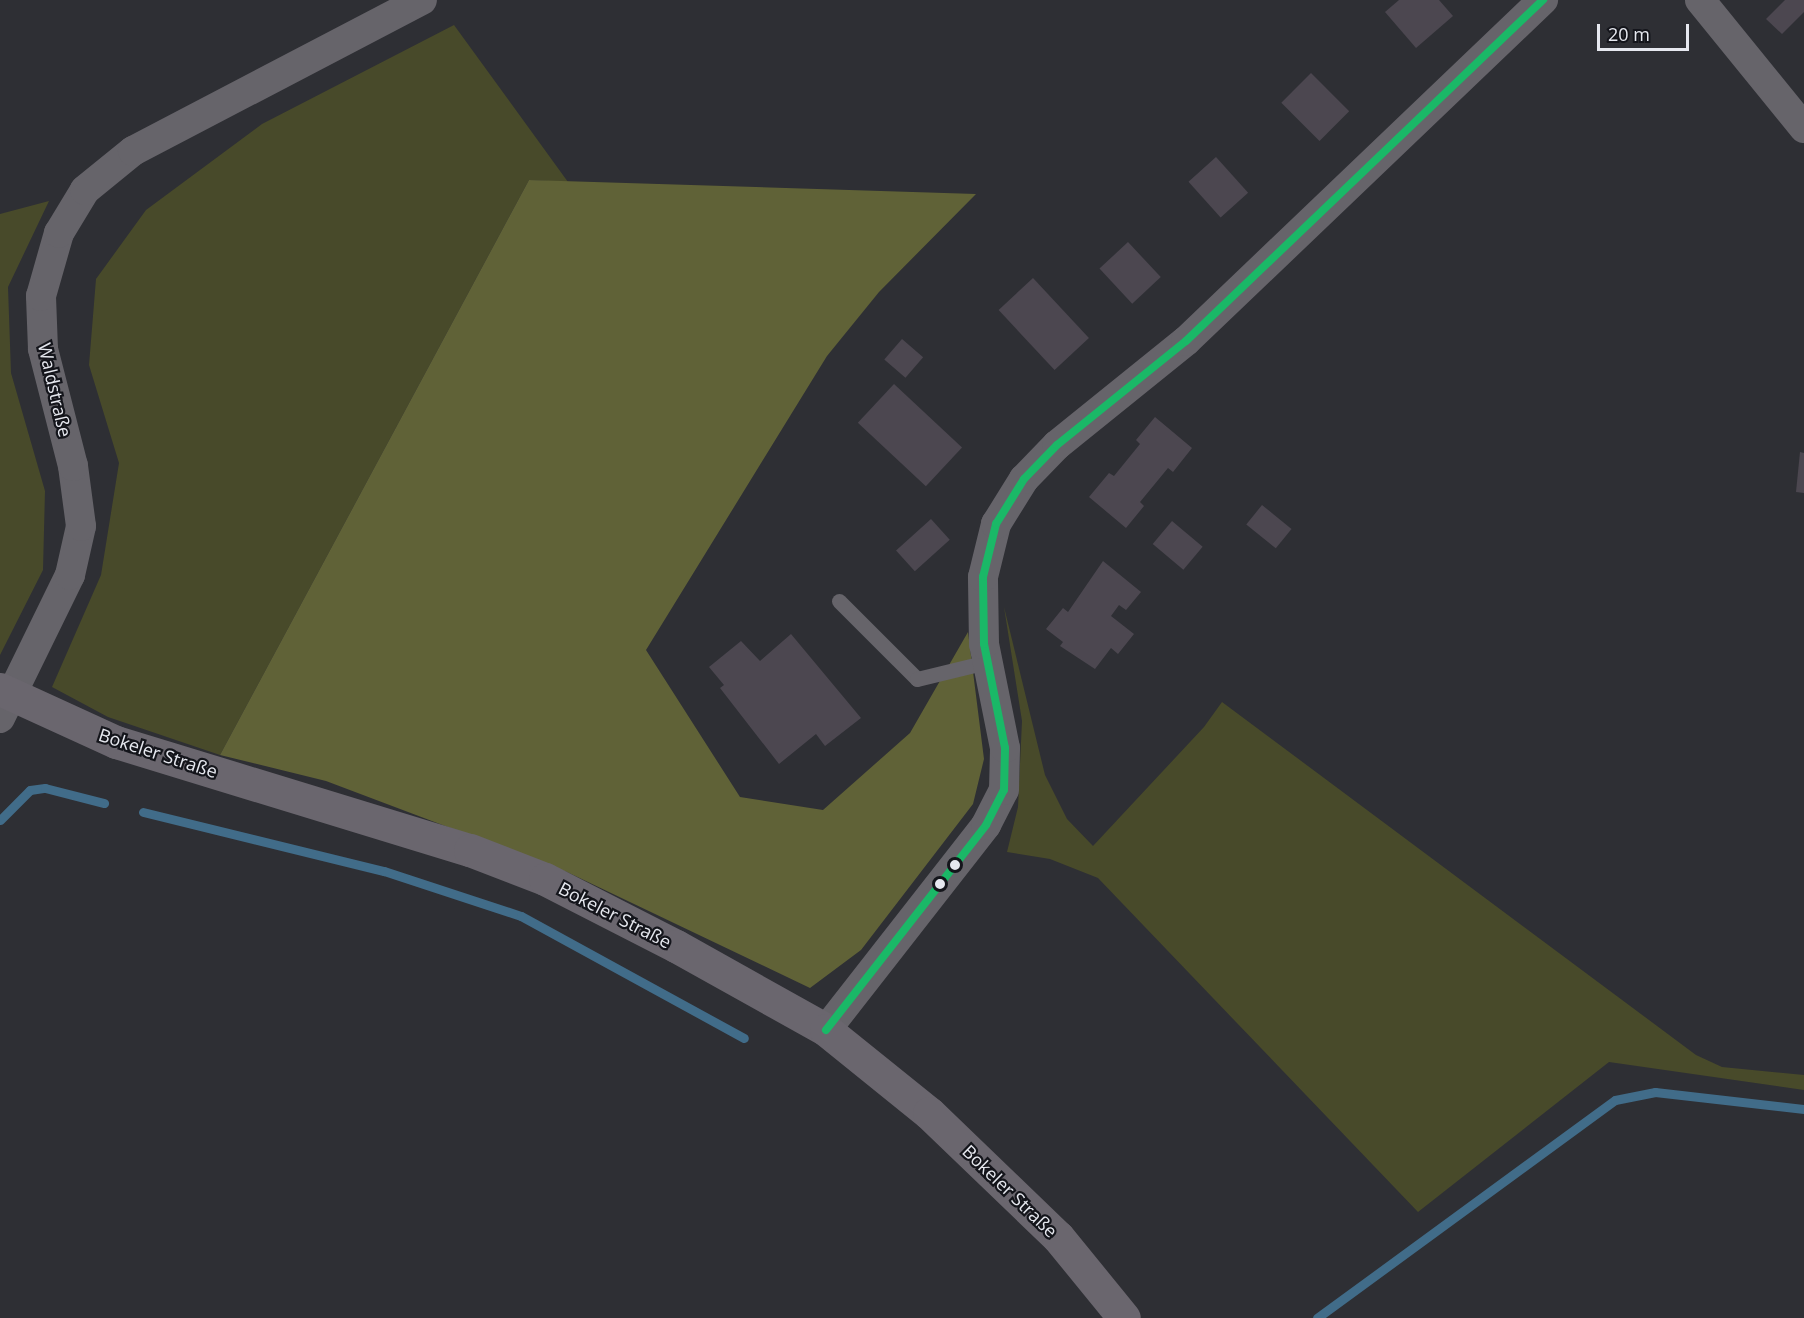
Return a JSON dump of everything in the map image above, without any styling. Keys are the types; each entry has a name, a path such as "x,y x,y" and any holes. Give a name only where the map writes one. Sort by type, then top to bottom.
{"street":[{"name":"Waldstraße","path":"4,701 70,575 81,526 73,466 43,349 41,296 59,232 85,190 133,150 422,0"},
{"path":"826,1030 986,825 1004,790 1005,748 987,662 983,577 996,524 1024,479 1057,445 1186,341 1543,0"},
{"path":"1700,0 1804,128"},
{"name":"Bokeler Straße","path":"4,701 116,742 318,801 545,879 676,946 826,1030 929,1113 1058,1237 1124,1318"}],"lane":[{"path":"838,601 917,679 987,662"}],"green space":[{"path":"454,25 568,182 529,180 220,755 108,717 52,687 101,575 119,463 89,365 96,279 146,210 262,124"},
{"path":"529,180 976,194 879,292 827,356 646,650 740,797 823,810 910,733 968,632 984,759 973,804 861,950 810,988 567,872 326,781 220,755"},
{"path":"49,201 8,287 11,373 45,491 43,570 0,655 0,214"},
{"path":"1004,607 1045,775 1067,819 1093,846 1204,727 1222,702 1696,1055 1722,1067 1804,1075 1804,1090 1609,1062 1418,1212 1098,878 1050,859 1007,852 1018,807 1022,721"}],"building":[{"path":"1399,0 1439,0 1453,16 1416,48 1385,12"},
{"path":"1785,0 1804,0 1804,12 1782,34 1766,19"},
{"path":"1311,73 1349,111 1319,141 1281,103"},
{"path":"1216,157 1248,193 1221,217 1189,182"},
{"path":"1128,242 1161,277 1132,304 1099,269"},
{"path":"1033,278 1089,338 1055,370 999,310"},
{"path":"902,339 923,357 905,378 884,359"},
{"path":"894,384 962,447 926,486 858,423"},
{"path":"1155,417 1192,448 1173,472 1168,468 1140,502 1144,506 1126,528 1089,497 1109,473 1114,476 1140,444 1136,440"},
{"path":"1800,452 1804,453 1804,493 1796,492"},
{"path":"1262,505 1292,529 1276,548 1246,524"},
{"path":"931,519 950,540 915,571 896,550"},
{"path":"1172,521 1203,547 1183,570 1153,544"},
{"path":"1103,561 1141,592 1126,610 1119,605 1111,616 1134,634 1118,654 1111,648 1095,669 1060,646 1063,642 1046,629 1063,608 1068,612"},
{"path":"791,634 861,718 825,746 816,734 779,764 720,688 724,685 709,667 741,641 760,661"}],"waterway":[{"path":"0,820 30,790 45,788 104,803"},
{"path":"143,812 384,871 521,916 744,1038"},
{"path":"1317,1318 1615,1100 1655,1092 1804,1109"}],"transit line":[{"path":"826,1030 986,825 1004,790 1005,748 984,644 983,577 996,524 1024,479 1057,445 1186,341 1543,0"}]}
